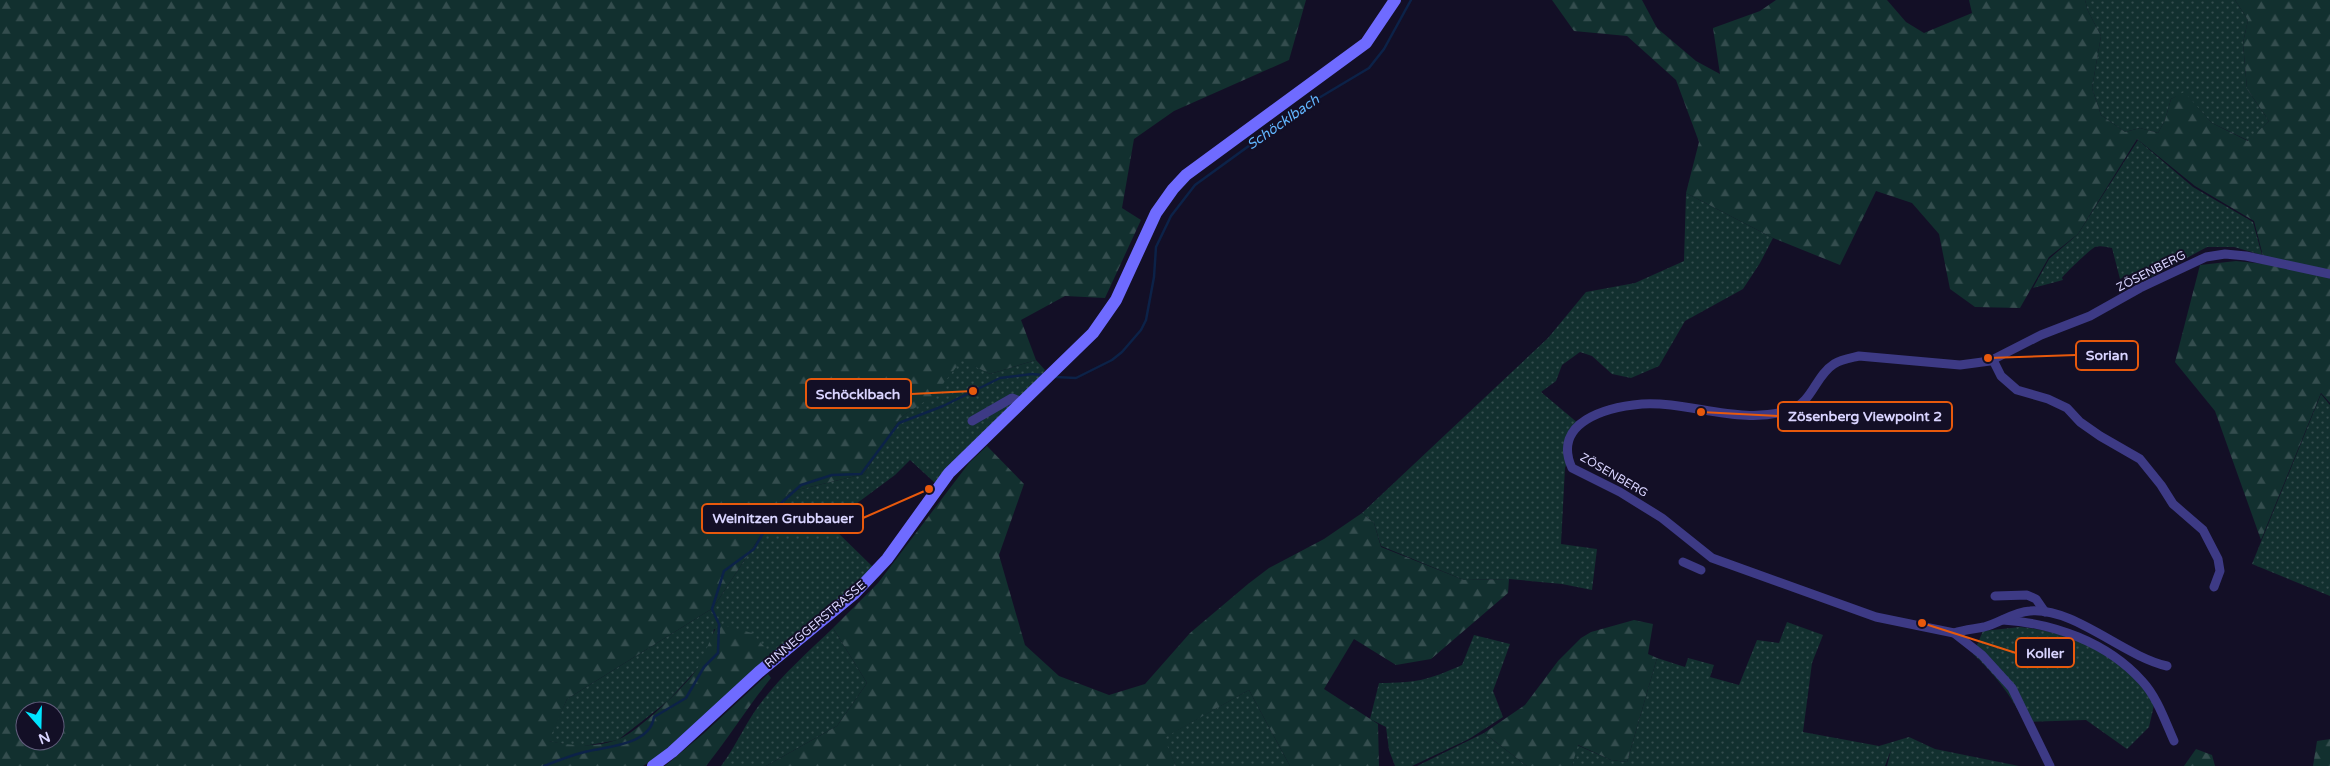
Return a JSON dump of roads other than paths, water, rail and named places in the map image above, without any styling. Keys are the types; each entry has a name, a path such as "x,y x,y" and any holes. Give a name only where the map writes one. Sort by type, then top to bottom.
{"main road":[{"name":"RINNEGGERSTRASSE","path":"652,766 672,752 760,671 855,593 887,559 949,473 1093,333 1116,300 1149,225 1173,189 1210,156 1344,61 1366,43 1395,0"}],"street":[{"name":"ZÖSENBERG","path":"2167,666 2149,662 2072,620 2045,612 2032,611 2013,614 1984,627 1954,633 1876,617 1712,558 1662,518 1620,492 1572,468 1567,450 1570,435 1579,424 1588,418 1609,410 1641,404 1666,405 1714,413 1746,415 1779,413 1791,410 1809,397 1821,377 1832,364 1859,356 1880,356 1960,365 1993,360 2041,335 2090,316 2140,288 2206,257 2225,254 2246,256 2330,274"},
{"path":"1993,360 2001,376 2017,390 2048,399 2067,408 2080,422 2140,459 2161,485 2173,504 2203,530 2218,559 2220,571 2214,587"},
{"path":"972,422 1012,398 1022,402"},
{"path":"1683,562 1701,570"},
{"name":"ZÖSENBERG","path":"1995,596 2027,595 2036,599 2045,612"},
{"name":"ZÖSENBERG","path":"2000,620 2032,622 2069,632 2123,663 2143,682 2155,701 2174,741"},
{"name":"ZÖSENBERG","path":"1954,633 1982,655 2012,688 2050,766"}],"waterway":[{"name":"Schöcklbach","path":"1055,377 1076,378 1112,360 1122,352 1141,330 1146,320 1154,277 1156,247 1171,216 1195,185 1297,111 1369,68 1384,49 1411,0"},
{"name":"Schöcklbach","path":"544,766 561,759 618,745 637,738 651,726 654,717 686,698 704,667 718,653 719,624 712,609 724,571 754,549 779,505 801,485 832,475 861,474 899,423 943,406 1000,378 1032,374 1042,375"}],"place":[{"name":"Sorian","path":"1988,358"},
{"name":"Schöcklbach","path":"973,391"},
{"name":"Zösenberg Viewpoint 2","path":"1701,412"},
{"name":"Weinitzen Grubbauer","path":"929,489"},
{"name":"Koller","path":"1922,623"}]}
